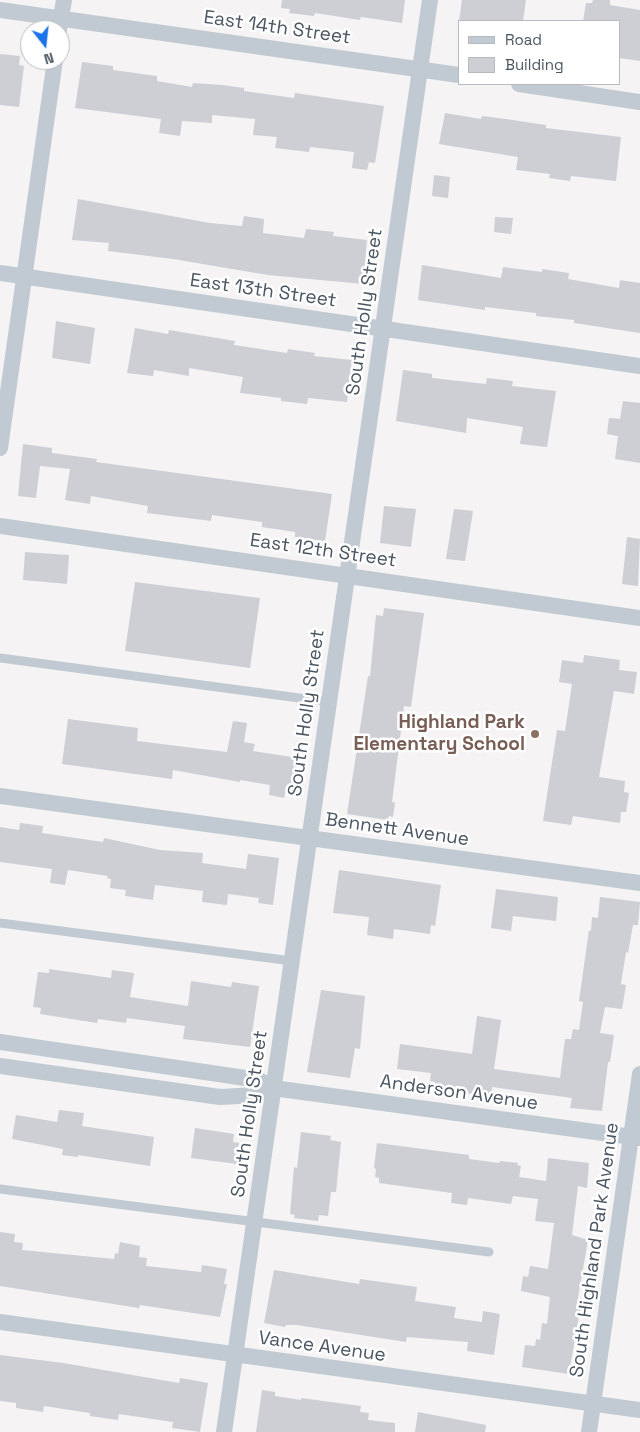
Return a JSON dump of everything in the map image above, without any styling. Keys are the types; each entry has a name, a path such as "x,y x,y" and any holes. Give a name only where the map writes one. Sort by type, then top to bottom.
{"street":[{"path":"61,20 64,0"},
{"name":"South Holly Street","path":"224,1432 430,0"},
{"name":"East 14th Street","path":"0,10 43,20"},
{"name":"East 14th Street","path":"70,25 458,74"},
{"path":"0,448 54,70"},
{"path":"526,85 640,102"},
{"name":"East 13th Street","path":"0,273 640,366"},
{"name":"East 12th Street","path":"0,526 640,618"},
{"name":"Bennett Avenue","path":"0,796 640,883"},
{"name":"Anderson Avenue","path":"0,1042 259,1080 274,1088 636,1138"},
{"name":"Anderson Avenue","path":"0,1066 220,1097 257,1095 274,1088"},
{"name":"South Highland Park Avenue","path":"589,1432 636,1138 640,1074"},
{"name":"Vance Avenue","path":"0,1322 235,1356 640,1410"}],"lane":[{"path":"0,658 329,702"},
{"path":"0,923 292,961"},
{"path":"0,1190 489,1252"}],"building":[{"path":"282,0 405,0 402,23 361,17 360,20 315,13 314,16 289,13 290,9 281,8"},
{"path":"462,0 526,0 523,20 459,20"},
{"path":"593,0 610,0 610,5 640,10 640,61 620,58 620,20 583,20 586,3 592,3"},
{"path":"0,54 20,56 20,70 24,70 19,107 0,105"},
{"path":"82,62 113,66 113,70 157,76 157,81 192,87 193,83 222,85 244,88 244,91 294,98 295,93 384,106 375,163 369,162 367,170 352,168 354,152 310,147 309,152 275,148 277,137 253,135 255,119 212,115 212,123 182,121 180,136 159,133 161,119 75,108"},
{"path":"445,113 481,119 482,116 506,119 546,125 546,128 621,137 616,181 571,176 570,181 549,178 550,174 516,170 518,157 439,144"},
{"path":"434,175 450,177 448,198 432,196"},
{"path":"78,199 210,223 242,226 244,216 264,219 263,233 304,238 306,229 334,232 333,236 367,240 363,284 268,275 173,259 108,251 109,243 72,240"},
{"path":"495,217 513,218 511,234 494,232"},
{"path":"422,265 501,278 503,267 542,272 542,269 569,273 568,279 619,288 620,280 640,283 640,333 574,323 574,320 536,316 536,313 485,307 485,310 418,300"},
{"path":"56,321 95,328 90,364 52,358"},
{"path":"135,328 168,334 169,330 235,341 234,345 287,353 288,349 315,353 314,356 352,360 347,402 308,398 307,404 281,401 281,398 240,393 243,377 189,368 189,376 154,370 153,376 127,373"},
{"path":"403,370 432,374 432,378 486,384 487,378 513,381 512,386 556,391 547,447 520,444 523,427 467,418 466,433 396,421"},
{"path":"623,401 640,403 640,463 615,459 618,436 607,434 609,418 620,419"},
{"path":"23,444 52,448 52,453 97,459 96,462 332,494 325,541 295,537 295,532 262,527 262,522 212,515 211,521 147,513 148,506 91,496 90,504 65,500 70,469 40,466 36,498 18,496"},
{"path":"384,506 416,509 411,547 380,543"},
{"path":"454,509 473,511 465,561 446,559"},
{"path":"627,537 640,539 638,586 622,584"},
{"path":"25,552 69,555 67,584 23,580"},
{"path":"135,582 260,598 250,668 125,651"},
{"path":"384,608 424,613 411,707 404,706 392,802 395,803 393,817 389,816 388,820 347,814 368,676 370,676 376,615 383,616"},
{"path":"584,655 620,660 619,670 637,672 634,694 614,691 599,777 625,781 624,792 629,793 626,812 621,812 620,823 573,816 571,825 543,821 557,730 565,731 572,684 559,682 562,660 583,663"},
{"path":"68,719 138,728 137,741 227,752 233,721 247,723 244,742 255,744 253,751 298,758 293,790 286,789 284,798 269,795 270,785 240,780 240,782 173,770 172,779 62,764"},
{"path":"20,823 43,826 42,833 103,842 104,838 160,850 203,853 202,863 246,869 248,854 279,858 273,905 258,903 259,898 228,894 227,905 202,902 203,891 155,885 153,900 125,896 126,890 110,888 111,879 107,878 108,876 68,870 65,885 50,883 52,869 0,862 0,827 19,830"},
{"path":"339,870 441,885 435,926 431,925 430,934 394,929 393,939 367,935 369,917 333,913"},
{"path":"496,889 558,897 556,921 513,916 511,931 491,928"},
{"path":"600,897 640,902 638,925 633,925 628,953 626,952 621,984 626,985 622,1009 605,1007 600,1033 614,1035 610,1062 608,1062 602,1111 570,1108 572,1098 492,1087 491,1096 466,1093 467,1090 434,1086 435,1082 430,1081 431,1073 397,1069 400,1044 472,1054 477,1016 501,1020 494,1069 560,1078 565,1039 571,1039 573,1029 579,1030 583,1002 579,1001 589,930 591,931 592,917 598,918"},
{"path":"49,969 111,978 112,970 134,973 130,997 188,1006 191,981 231,987 232,982 259,986 250,1047 183,1039 185,1026 127,1018 126,1023 98,1019 97,1023 40,1014 41,1008 33,1007 38,972 49,973"},
{"path":"321,990 365,996 360,1049 355,1048 350,1078 307,1072"},
{"path":"59,1110 84,1113 82,1126 154,1137 150,1166 78,1155 78,1157 62,1155 63,1149 12,1139 16,1115 57,1122"},
{"path":"195,1128 234,1134 233,1142 239,1143 237,1164 191,1158"},
{"path":"301,1132 331,1136 330,1140 341,1142 336,1192 331,1192 328,1216 319,1215 318,1221 294,1218 295,1215 290,1214 294,1167 297,1168"},
{"path":"377,1143 469,1155 469,1159 499,1163 500,1161 518,1163 517,1165 521,1166 519,1177 546,1181 548,1158 589,1163 587,1188 578,1186 572,1235 588,1240 576,1309 580,1309 569,1374 522,1367 525,1345 535,1346 536,1339 540,1340 542,1323 547,1324 550,1297 521,1291 523,1276 528,1277 530,1266 548,1269 554,1223 535,1221 538,1199 513,1196 511,1204 468,1198 467,1205 451,1203 452,1193 379,1183 379,1178 375,1177 376,1169 374,1168"},
{"path":"0,1232 15,1234 14,1242 23,1243 22,1250 114,1259 115,1253 118,1254 120,1242 140,1246 139,1257 147,1258 146,1266 201,1272 202,1265 227,1269 224,1284 227,1284 220,1317 140,1305 139,1308 0,1286"},
{"path":"274,1270 359,1284 360,1279 417,1287 415,1301 456,1307 454,1318 482,1322 483,1311 500,1314 494,1355 467,1351 468,1342 407,1337 406,1342 297,1325 286,1325 285,1327 264,1323"},
{"path":"0,1355 63,1363 179,1383 180,1378 208,1383 200,1432 172,1428 173,1422 119,1414 118,1420 90,1416 90,1413 44,1406 43,1412 16,1408 16,1403 0,1401"},
{"path":"262,1390 275,1392 275,1396 361,1406 360,1412 369,1413 368,1420 395,1423 395,1432 256,1432"},
{"path":"418,1412 486,1425 485,1432 415,1432"}],"place":[{"name":"Highland Park Elementary School","path":"535,734"}]}
